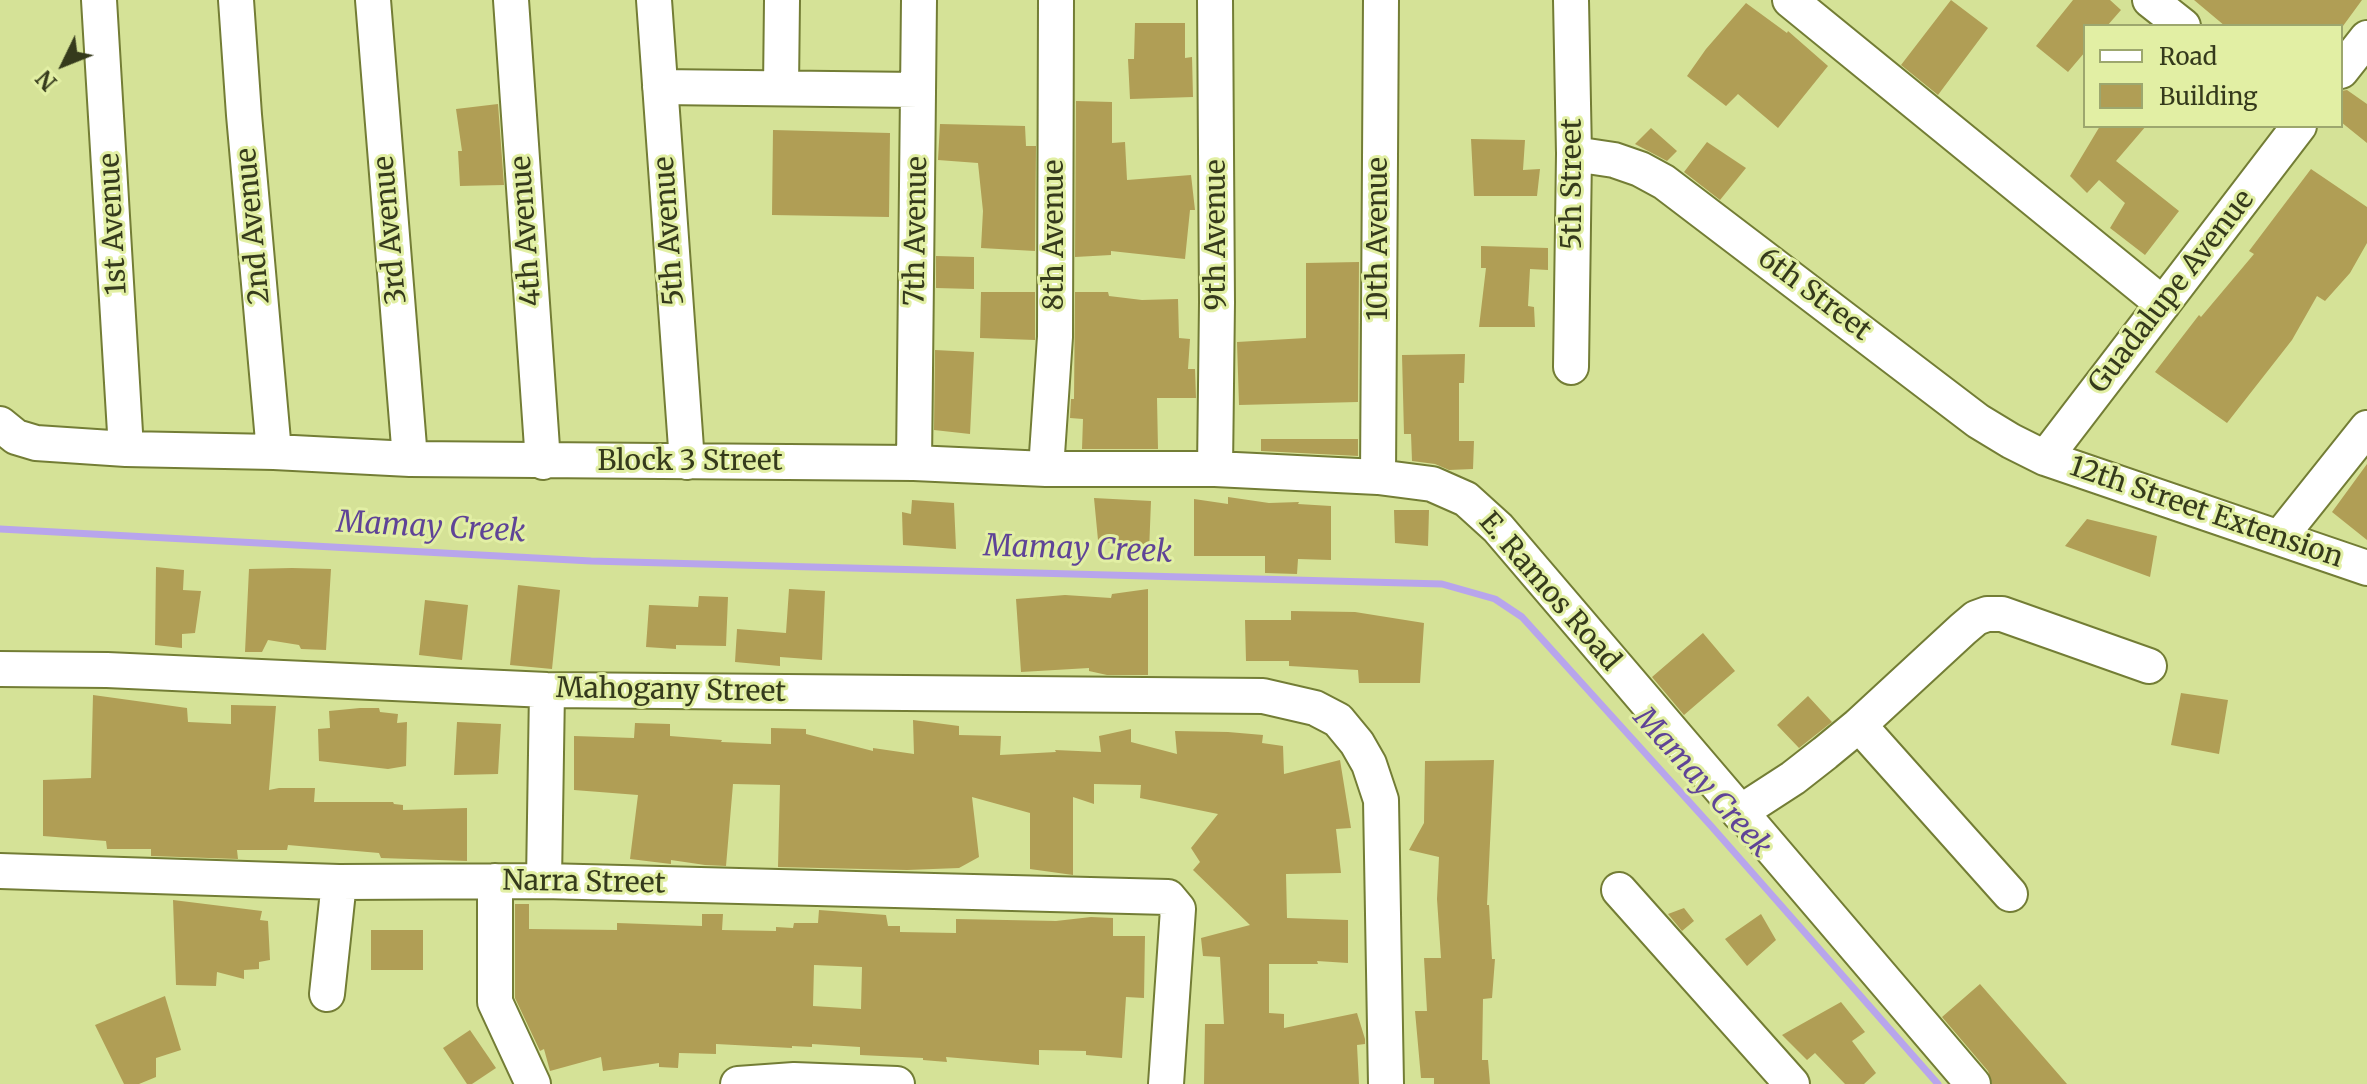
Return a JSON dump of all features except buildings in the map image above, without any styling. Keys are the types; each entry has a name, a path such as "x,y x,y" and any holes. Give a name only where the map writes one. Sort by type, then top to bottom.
{"street":[{"name":"1st Avenue","path":"99,0 126,449"},
{"name":"2nd Avenue","path":"236,0 274,452"},
{"name":"3rd Avenue","path":"373,0 410,459"},
{"name":"4th Avenue","path":"511,0 543,462"},
{"name":"5th Avenue","path":"654,0 687,462"},
{"path":"781,88 782,0"},
{"name":"7th Avenue","path":"914,463 919,0"},
{"name":"8th Avenue","path":"1046,469 1055,337 1056,0"},
{"name":"9th Avenue","path":"1215,0 1215,469"},
{"name":"10th Avenue","path":"1378,477 1381,0"},
{"name":"5th Street","path":"1571,0 1574,154 1571,367"},
{"path":"1790,0 2163,304"},
{"path":"2150,0 2180,24"},
{"path":"2343,68 2367,38"},
{"path":"660,87 918,90"},
{"name":"Guadalupe Avenue","path":"2045,458 2297,128"},
{"name":"6th Street","path":"1574,154 1614,160 1664,182 1978,421 2045,458"},
{"name":"Block 3 Street","path":"3,428 16,437 36,443 126,449 543,462 914,463 1046,469 1215,469 1378,477"},
{"path":"2280,537 2367,428"},
{"name":"12th Street Extension","path":"2045,458 2367,568"},
{"name":"E. Ramos Road","path":"1378,477 1432,484 1454,492 1498,528 1973,1084"},
{"path":"1739,813 1793,778 1859,725 1976,618 1987,614 2002,614 2149,666"},
{"name":"Mahogany Street","path":"0,669 123,671 547,690 1263,696 1315,708 1338,720 1357,743 1369,764 1381,800 1386,1084"},
{"path":"544,881 547,690"},
{"path":"1859,725 2010,894"},
{"name":"Narra Street","path":"0,871 339,882 544,881 1168,897 1178,909 1166,1084"},
{"path":"495,881 495,1002 533,1084"},
{"path":"327,994 339,882"},
{"path":"1619,890 1792,1084"},
{"path":"738,1084 794,1080 897,1084"}],"waterway":[{"name":"Mamay Creek","path":"0,529 591,561 1442,584 1495,599 1522,617 1938,1084"}]}
